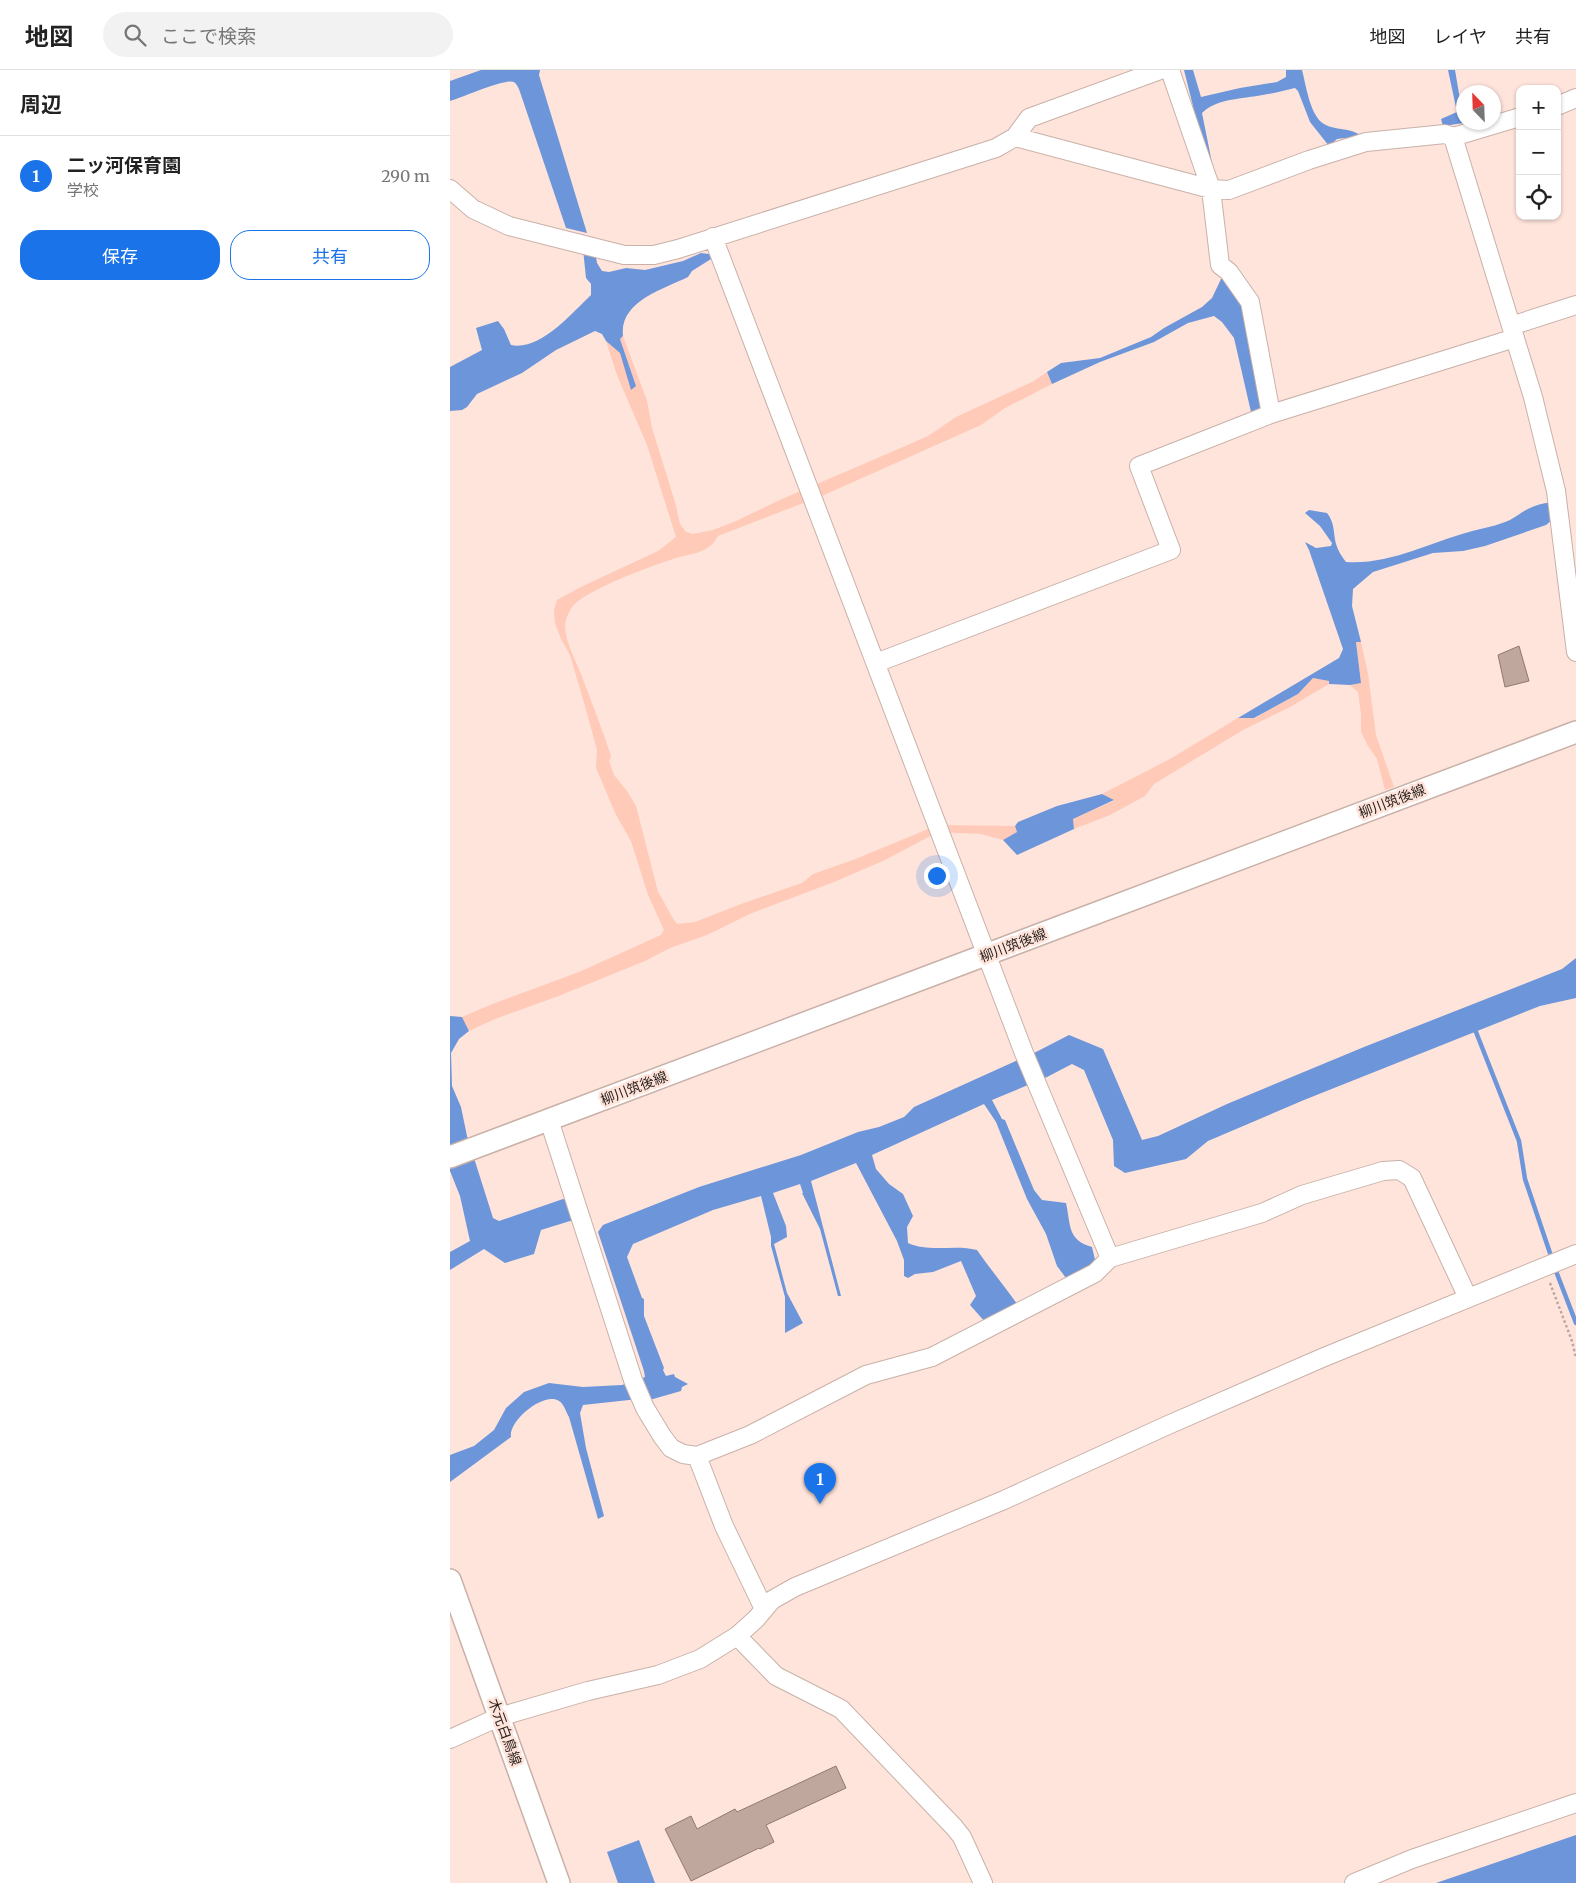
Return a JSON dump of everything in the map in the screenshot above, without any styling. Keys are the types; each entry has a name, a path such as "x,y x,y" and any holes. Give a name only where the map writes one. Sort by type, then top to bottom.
{"main road":[{"name":"柳川筑後線","path":"450,1157 1576,732"},
{"name":"木元白鳥線","path":"450,1580 559,1883"}],"street":[{"path":"450,189 473,209 509,226 624,255 654,255 996,148 1016,137 1030,118 1160,70"},
{"path":"1170,70 1211,189 1220,265 1228,272 1250,302 1271,414"},
{"path":"1561,104 1576,98"},
{"path":"1016,137 1211,189 1229,190 1309,160 1366,142 1444,134 1453,137 1516,118"},
{"path":"1453,137 1533,397 1556,490 1576,652"},
{"path":"713,237 1024,1053 1110,1258"},
{"path":"876,663 1171,550 1139,466 1271,414 1513,332 1576,305"},
{"path":"549,1120 633,1380 645,1408 662,1436 672,1448 684,1454 697,1456 750,1434 866,1375 932,1357 1095,1273 1110,1258 1262,1213 1302,1195 1383,1171 1399,1170 1412,1178 1468,1298"},
{"path":"450,1739 499,1717 588,1691 658,1675 700,1658 739,1634 772,1600 794,1587 1004,1500 1304,1366 1576,1254"},
{"path":"697,1456 760,1614"},
{"path":"739,1634 776,1676 841,1709 954,1826 962,1837 982,1883"},
{"path":"1354,1883 1412,1859 1576,1803"}],"path":[{"path":"1544,1267 1572,1341 1576,1358"}],"shaded area":[{"path":"623,336 647,401 652,428 680,524 686,532 693,534 713,530 734,522 782,499 928,436 956,417 1034,381 1047,372 1052,384 1005,408 981,425 824,495 718,536 704,550 663,562 620,579 591,593 573,606 565,624 569,645 608,746 611,756 609,761 614,775 636,806 658,892 677,924 695,922 802,883 813,874 853,860 938,825 1015,826 1017,832 1003,840 981,834 938,832 885,860 834,882 752,913 707,935 670,948 645,961 495,1019 469,1031 462,1017 579,972 661,935 664,930 648,895 631,841 616,815 596,768 597,750 570,655 555,623 554,610 557,600 658,551 676,537 647,445 617,375 606,341 620,353 628,377 628,383 636,386 620,339"},
{"path":"1356,642 1361,642 1368,674 1376,735 1394,787 1385,790 1377,759 1361,732 1358,692 1350,685 1361,682"},
{"path":"1313,678 1329,681 1329,684 1290,707 1243,730 1154,784 1145,796 1110,815 1074,829 1072,819 1114,801 1102,794 1170,759 1238,718 1255,718 1298,694"}],"water":[{"path":"481,70 540,70 539,75 587,233 566,228 520,91 514,82 502,83 450,101 450,81"},
{"path":"1184,70 1193,70 1201,97 1277,82 1286,77 1286,70 1302,70 1309,100 1319,120 1333,128 1352,131 1362,136 1337,139 1329,146 1310,122 1298,91 1295,88 1224,101 1202,113 1215,178 1209,170"},
{"path":"1448,70 1455,70 1458,85 1456,85 1456,107"},
{"path":"1456,112 1456,124 1443,126 1441,119"},
{"path":"583,249 595,251 597,263 602,271 609,272 626,268 645,270 683,261 701,253 709,254 711,259 692,271 688,277 645,298 635,305 628,314 624,324 623,336 620,339 636,386 631,390 620,353 606,341 602,334 595,331 556,350 522,373 477,394 467,407 462,410 450,411 450,367 482,350 476,328 498,321 511,345 533,342 544,337 565,321 591,295 591,284 586,278"},
{"path":"1221,279 1226,279 1239,301 1248,323 1262,408 1251,412 1234,338 1222,322 1214,316 1188,323 1154,342 1100,362 1052,384 1047,372 1061,363 1100,358 1151,337 1202,307 1212,298"},
{"path":"1556,501 1558,515 1546,525 1485,546 1463,551 1433,553 1373,572 1353,589 1352,606 1361,642 1356,642 1361,683 1350,685 1329,684 1329,681 1313,678 1298,694 1254,718 1238,718 1339,658 1343,649 1305,542 1316,548 1331,546 1332,543 1320,526 1305,513 1309,510 1327,513 1330,517 1337,547 1346,562 1362,562 1393,557 1500,524 1533,507"},
{"path":"1102,794 1114,800 1073,819 1074,829 1017,855 1003,840 1017,832 1015,826 1018,822 1057,806"},
{"path":"1576,958 1576,998 1540,1006 1304,1100 1208,1141 1186,1159 1125,1173 1114,1166 1113,1140 1084,1070 1072,1064 1047,1077 992,1100 1002,1119 1005,1120 1034,1190 1042,1200 1066,1203 1074,1236 1084,1244 1092,1247 1096,1264 1069,1282 1057,1266 1046,1234 1027,1199 996,1122 984,1104 872,1155 876,1169 889,1184 903,1194 913,1216 907,1227 908,1243 934,1248 969,1248 977,1250 1020,1308 986,1323 970,1305 976,1296 961,1261 933,1272 915,1274 908,1278 904,1276 904,1260 897,1241 856,1163 811,1181 841,1296 838,1296 820,1229 802,1193 800,1184 773,1193 786,1226 787,1237 774,1244 787,1293 803,1323 785,1333 785,1297 771,1246 771,1237 761,1196 713,1210 633,1244 627,1257 644,1299 644,1316 664,1368 663,1370 666,1376 674,1374 675,1377 688,1384 682,1387 681,1391 653,1399 583,1405 580,1413 586,1448 604,1516 598,1519 569,1417 561,1402 553,1399 545,1400 528,1409 515,1423 511,1437 450,1482 450,1455 474,1446 494,1430 506,1408 524,1392 549,1383 583,1387 622,1385 645,1377 598,1232 603,1225 699,1187 801,1155 858,1132 879,1127 904,1117 914,1107 1036,1052 1069,1035 1103,1049 1142,1140 1158,1136 1227,1104 1364,1047 1562,969"},
{"path":"450,1016 462,1017 469,1031 459,1039 451,1053 452,1086 461,1107 467,1136 493,1218 499,1221 563,1199 574,1203 576,1222 570,1221 541,1230 534,1254 505,1263 484,1249 450,1270 450,1252 470,1241 460,1196 450,1171"},
{"path":"1576,1835 1576,1883 1436,1883"},
{"path":"639,1840 655,1883 618,1883 607,1852"}],"building":[{"path":"1519,646 1529,681 1505,687 1498,655"},
{"path":"836,1766 846,1788 766,1825 774,1842 691,1881 665,1829 691,1816 697,1829 735,1809 737,1812"}],"waterway":[{"path":"1474,1027 1519,1141 1525,1179 1552,1259"},
{"path":"1554,1266 1576,1323"}],"place":[{"name":"二ッ河保育園","path":"820,1504"}]}
